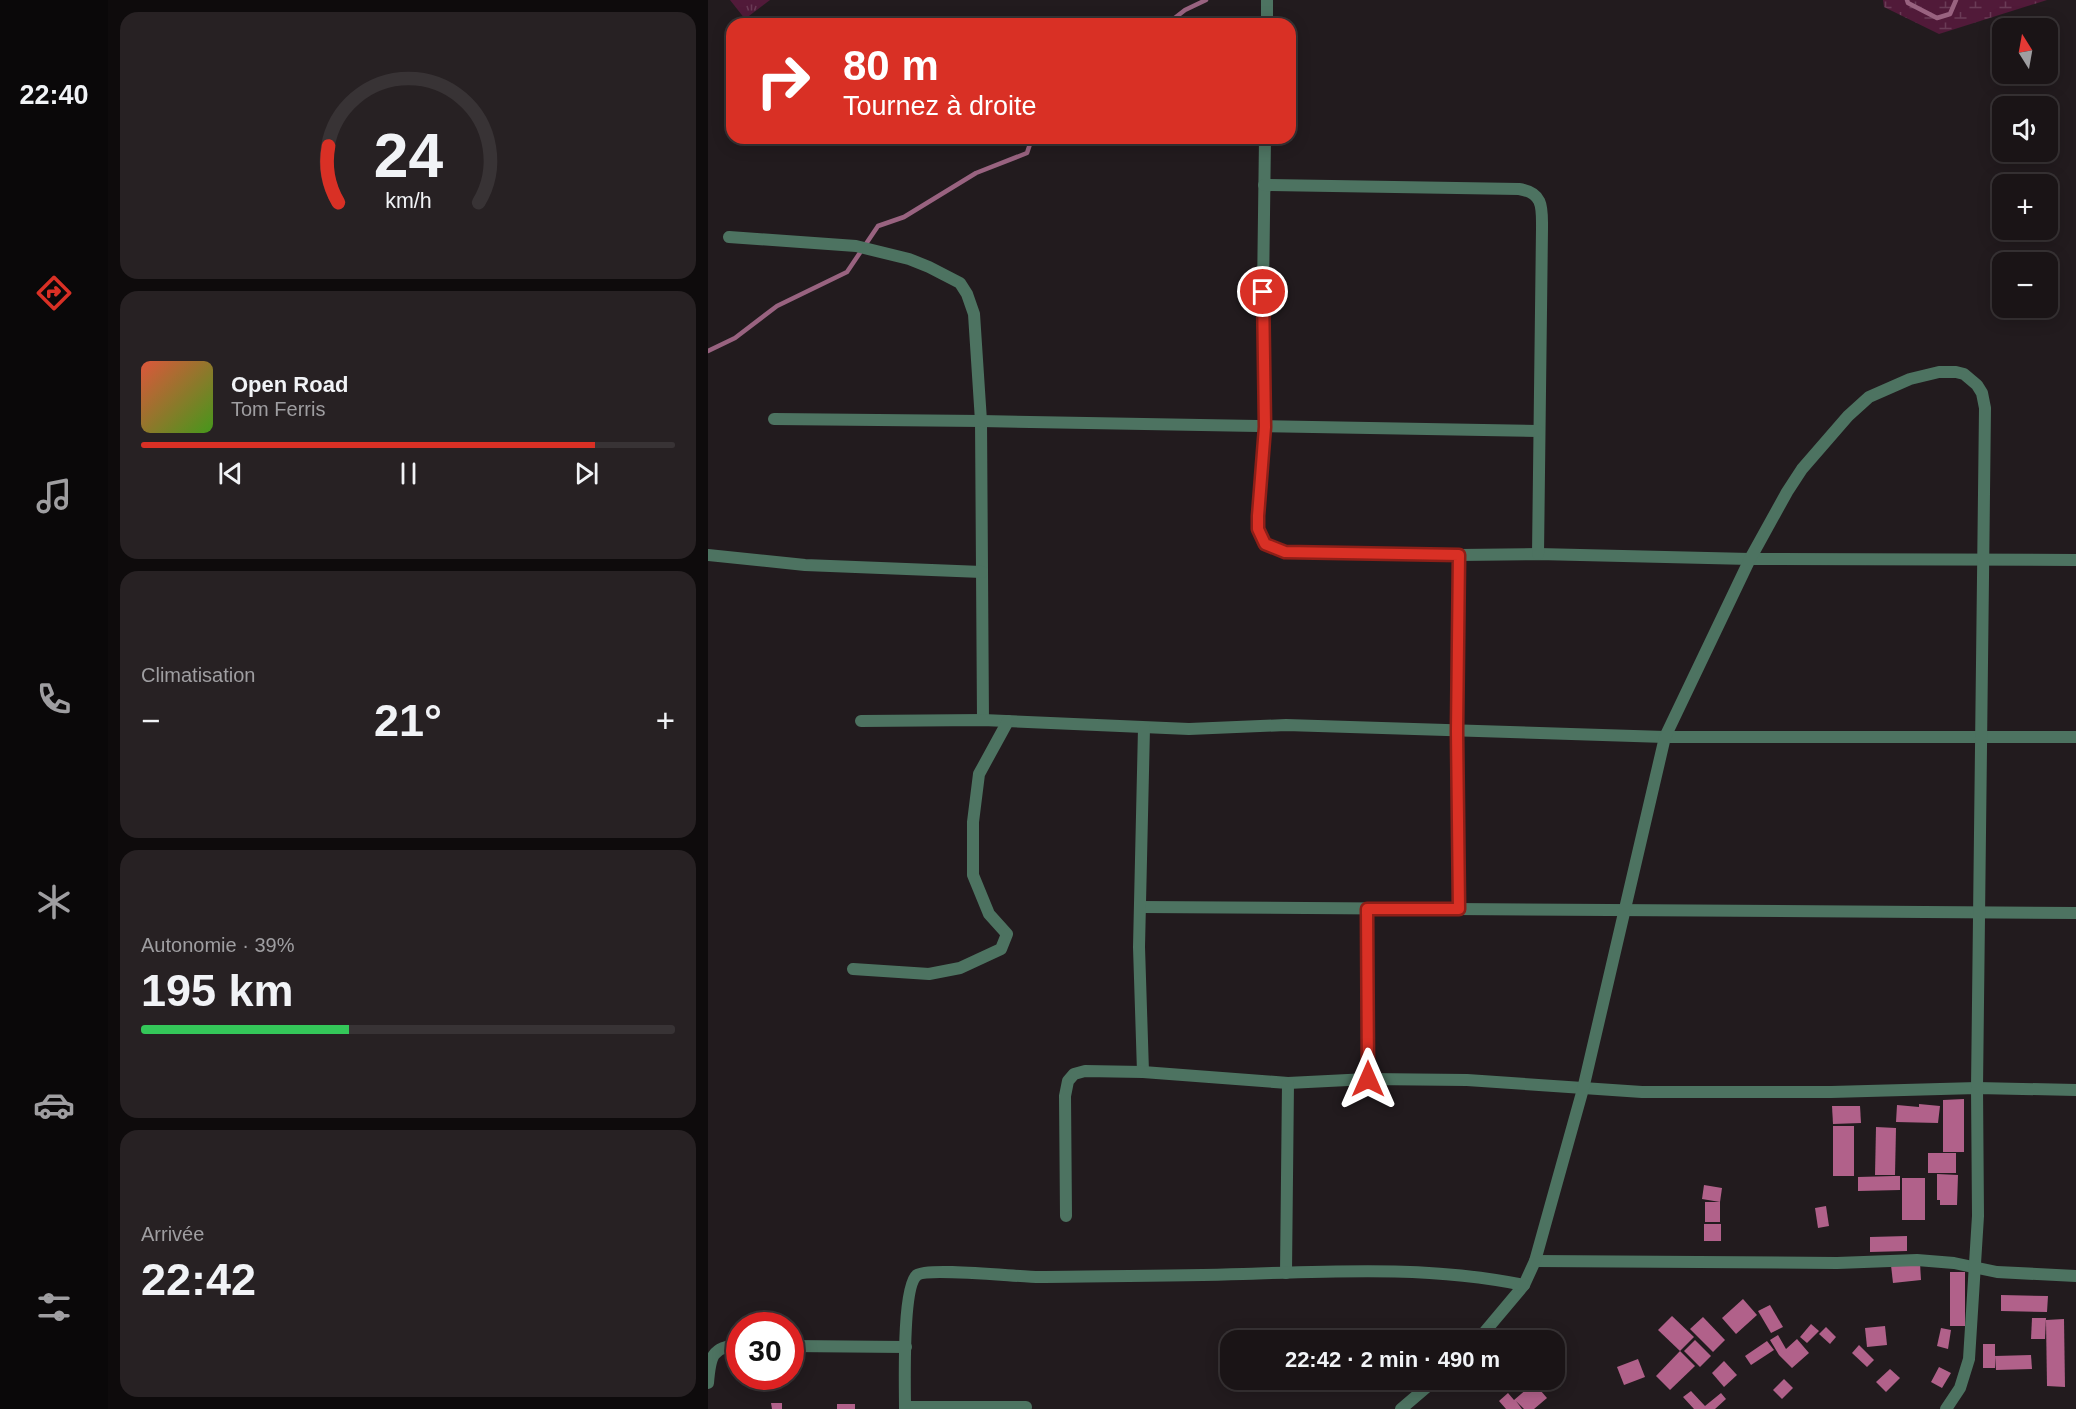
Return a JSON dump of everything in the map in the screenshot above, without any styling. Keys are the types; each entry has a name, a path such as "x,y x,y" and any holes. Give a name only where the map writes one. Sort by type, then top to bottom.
{"street":[{"path":"1267,0 1267,18"},
{"path":"1265,144 1265,427 1258,529 1265,544 1285,552 1538,554 1750,559 2076,560"},
{"path":"1264,185 1518,189 1537,197 1542,205 1538,554"},
{"path":"729,237 856,246 918,262 960,283 967,294 974,314 981,421 983,720"},
{"path":"1486,1330 1524,1285 1535,1260 1583,1089 1665,737 1750,559 1802,469 1848,416 1869,397 1887,387 1919,376 1946,372 1964,374 1971,378 1982,393 1985,408 1980,738 1978,1216 1969,1359 1960,1388 1946,1409"},
{"path":"774,419 1538,431"},
{"path":"708,555 805,565 982,572"},
{"path":"1459,555 1457,731 1459,909"},
{"path":"861,721 983,720 1189,729 1286,726 1665,737 2076,737"},
{"path":"853,969 929,974 960,968 1001,949 1007,934 988,914 973,875 973,822 979,774 1008,721"},
{"path":"1143,1072 1138,947 1144,728"},
{"path":"1140,907 2076,913"},
{"path":"1367,909 1368,1079"},
{"path":"1066,1216 1065,1096 1068,1081 1074,1074 1085,1071 1143,1072 1288,1083 1368,1079 1467,1080 1642,1092 1831,1092 1977,1088 2076,1090"},
{"path":"1286,1273 1288,1083"},
{"path":"1535,1260 1837,1263 1934,1260 1997,1272 2076,1276"},
{"path":"1026,1407 905,1408 910,1288 912,1281 921,1273 1031,1277 1396,1271 1440,1273 1524,1285"},
{"path":"708,1383 711,1358 715,1352 726,1346"},
{"path":"804,1346 906,1347"},
{"path":"1401,1409 1424,1390"}],"green space":[{"path":"730,0 770,0 746,18"},
{"path":"1883,0 2047,0 1939,34 1884,7"}],"building":[{"path":"1964,1099 1964,1152 1943,1152 1943,1100"},
{"path":"1919,1104 1940,1106 1938,1123 1896,1122 1897,1105 1919,1107"},
{"path":"1832,1106 1860,1106 1861,1123 1833,1124"},
{"path":"1833,1126 1854,1126 1854,1176 1833,1176"},
{"path":"1876,1127 1896,1128 1895,1175 1875,1175"},
{"path":"1928,1153 1956,1153 1956,1173 1928,1173"},
{"path":"1937,1174 1958,1175 1957,1205 1940,1205 1940,1200 1937,1200"},
{"path":"1900,1176 1900,1190 1858,1191 1858,1177"},
{"path":"1902,1178 1925,1178 1925,1220 1902,1220"},
{"path":"1704,1185 1722,1188 1720,1202 1702,1199"},
{"path":"1705,1202 1720,1202 1720,1222 1705,1222"},
{"path":"1826,1206 1829,1226 1818,1228 1815,1208"},
{"path":"1704,1224 1721,1224 1721,1241 1704,1241"},
{"path":"1907,1236 1907,1251 1870,1252 1870,1237"},
{"path":"1920,1263 1921,1280 1893,1283 1891,1265"},
{"path":"1950,1272 1965,1272 1965,1326 1950,1326"},
{"path":"2001,1295 2048,1296 2047,1312 2001,1311"},
{"path":"1743,1299 1757,1315 1736,1334 1722,1318"},
{"path":"1770,1305 1783,1327 1771,1333 1758,1311"},
{"path":"1672,1316 1694,1337 1680,1351 1658,1330"},
{"path":"1703,1317 1725,1340 1713,1352 1690,1329"},
{"path":"2032,1318 2046,1318 2045,1339 2031,1339"},
{"path":"2064,1319 2065,1387 2047,1386 2046,1320"},
{"path":"1811,1324 1819,1331 1807,1343 1800,1337"},
{"path":"1885,1326 1887,1345 1867,1347 1865,1328"},
{"path":"1826,1327 1836,1337 1830,1344 1819,1334"},
{"path":"1941,1328 1951,1330 1948,1349 1937,1346"},
{"path":"1778,1335 1786,1349 1797,1339 1809,1353 1792,1368 1779,1355 1770,1340"},
{"path":"1695,1340 1711,1356 1700,1367 1684,1351"},
{"path":"1767,1341 1774,1350 1751,1365 1745,1356"},
{"path":"1983,1344 1995,1344 1995,1368 1983,1368"},
{"path":"1859,1345 1874,1360 1867,1367 1852,1353"},
{"path":"1680,1351 1695,1366 1670,1390 1656,1376"},
{"path":"2031,1355 2032,1369 1996,1370 1995,1356"},
{"path":"1638,1359 1645,1377 1624,1385 1617,1367"},
{"path":"1724,1361 1737,1375 1724,1387 1712,1373"},
{"path":"1939,1367 1951,1373 1942,1388 1931,1382"},
{"path":"1890,1369 1900,1378 1886,1392 1876,1382"},
{"path":"1784,1379 1793,1388 1782,1399 1773,1390"},
{"path":"1526,1390 1540,1390 1547,1398 1534,1409 1524,1409 1516,1401 1522,1409 1506,1409 1499,1401 1508,1393 1514,1400"},
{"path":"1691,1391 1705,1406 1721,1393 1726,1399 1715,1409 1694,1409 1683,1397"},
{"path":"771,1403 782,1403 782,1409 772,1409"},
{"path":"837,1404 855,1404 855,1409 837,1409"}],"waterway":[{"path":"1175,18 1185,10 1206,0"},
{"path":"1907,0 1908,3 1937,18 1950,14 1956,0"},
{"path":"708,351 735,338 777,306 847,272 878,226 904,217 976,173 1027,153 1030,144"}],"route":[{"path":"1263,292 1265,427 1258,529 1265,544 1285,552 1459,555 1457,731 1459,909 1367,909 1368,1079"}]}
